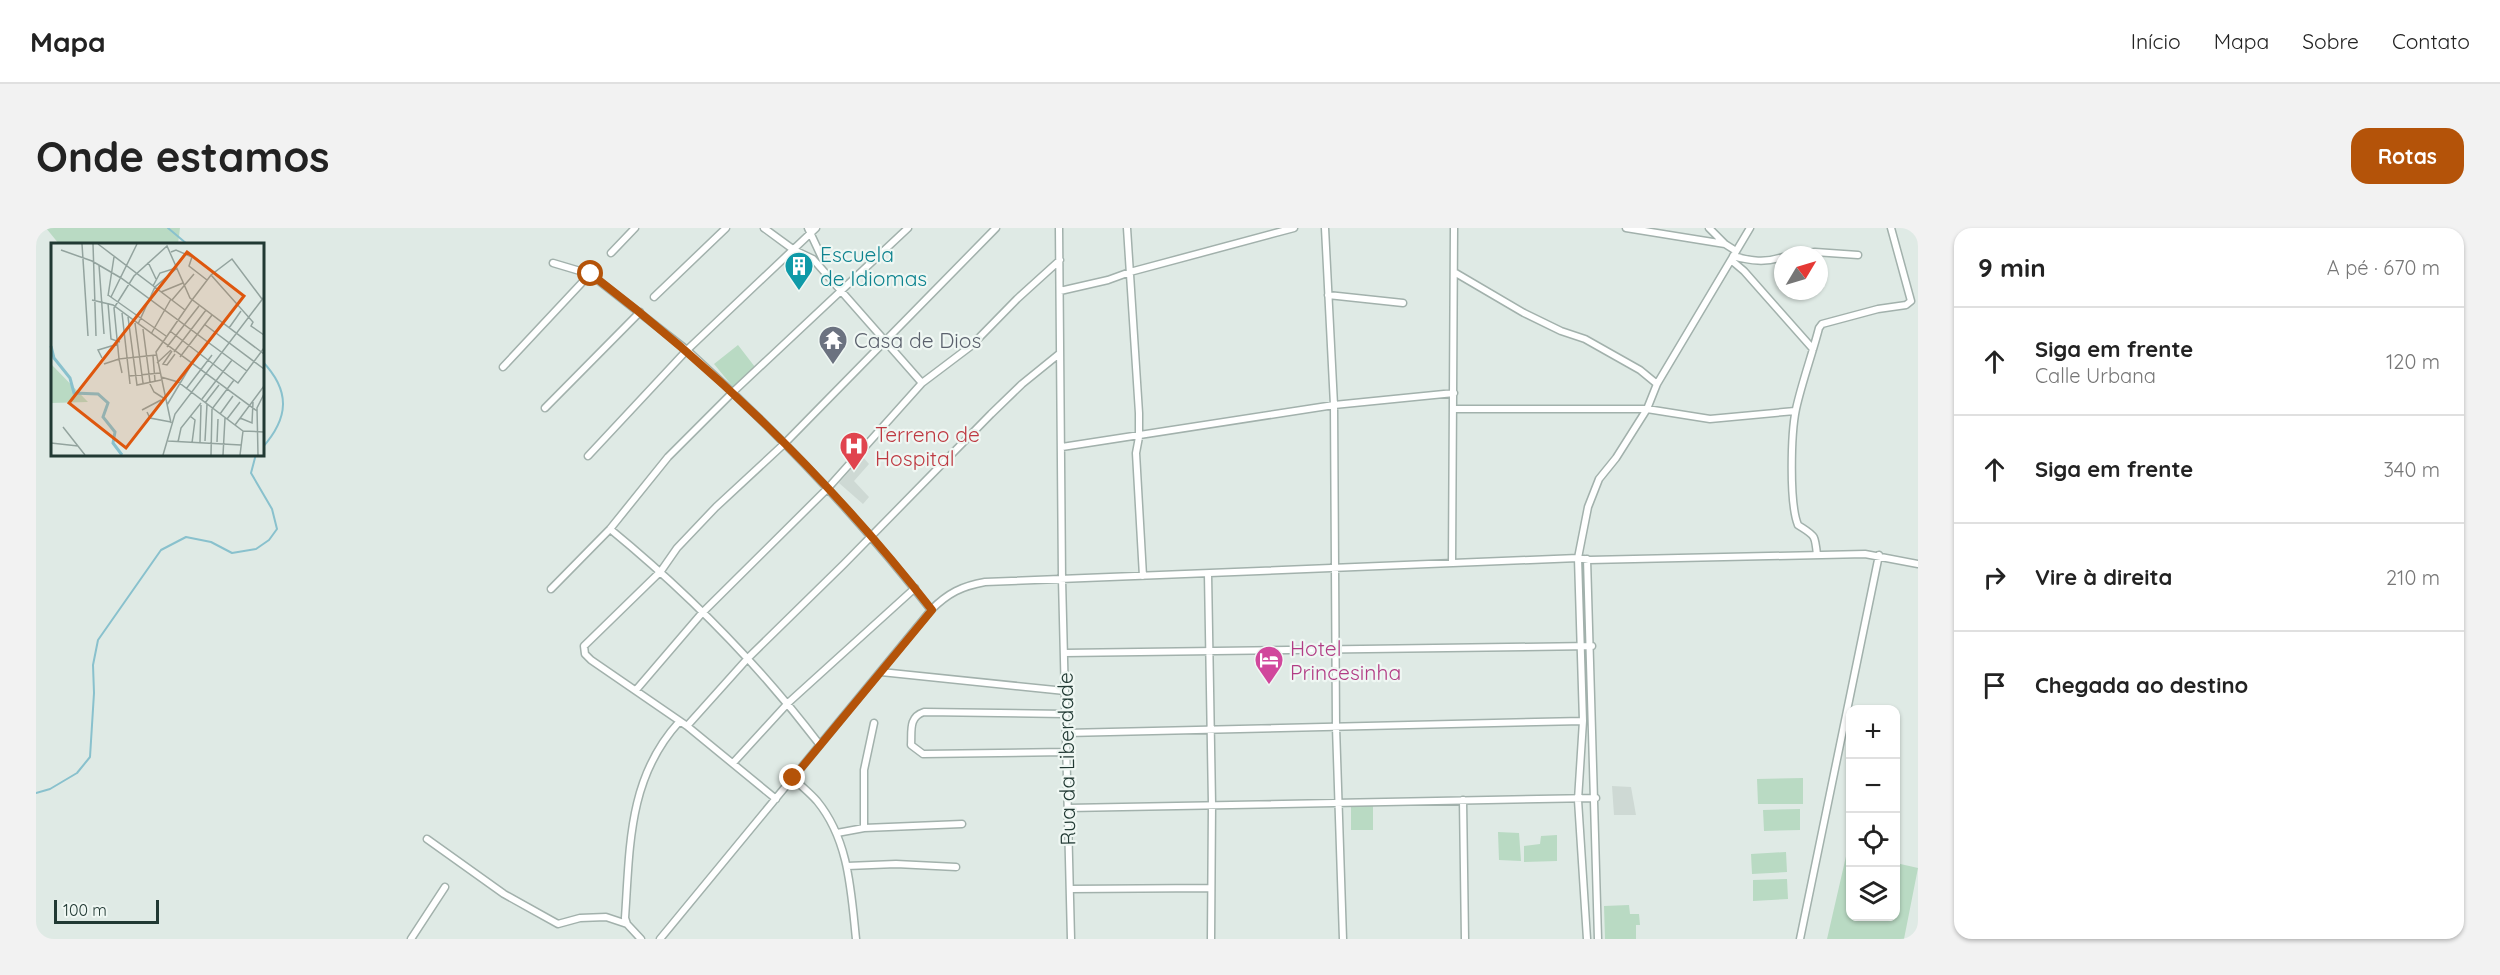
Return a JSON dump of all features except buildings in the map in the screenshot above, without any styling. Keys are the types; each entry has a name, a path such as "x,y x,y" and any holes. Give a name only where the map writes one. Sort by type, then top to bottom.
{"street":[{"path":"611,253 635,228"},
{"path":"654,297 726,228"},
{"path":"764,228 794,250 813,259 922,383"},
{"path":"588,456 687,350 794,250 808,231 816,228"},
{"path":"552,589 610,529 668,457 733,392 908,228"},
{"path":"776,799 687,726 591,660 585,654 584,646 661,571 677,548 716,507 784,444 996,228"},
{"name":"Rua da Liberdade","path":"1059,228 1062,579 1071,939"},
{"path":"1127,228 1139,437 1136,453 1143,576"},
{"path":"1060,291 1108,280 1294,228"},
{"path":"1325,228 1334,405 1334,649 1343,939"},
{"path":"1452,563 1454,228"},
{"path":"1626,228 1725,244"},
{"path":"1709,228 1813,349"},
{"path":"1587,939 1578,800 1583,721 1579,556 1588,507 1599,479 1616,458 1647,409 1657,384 1750,228"},
{"path":"1817,555 1814,535 1811,531 1798,525 1796,520 1792,490 1796,411 1822,324 1915,301 1891,228"},
{"path":"808,231 822,258"},
{"path":"1828,253 1858,255"},
{"path":"1733,256 1750,261 1774,260"},
{"path":"636,690 702,613 828,488 922,383 971,346 1017,299 1060,260"},
{"path":"1744,271 1750,261"},
{"path":"553,263 591,274 687,350 733,392 872,536 932,610"},
{"path":"1454,272 1524,313 1561,332 1594,344 1640,370 1657,384"},
{"path":"503,367 591,274"},
{"path":"1328,295 1403,303"},
{"path":"545,408 640,312"},
{"path":"687,726 748,658 1022,384 1059,354"},
{"path":"1062,447 1139,437 1334,405 1454,393"},
{"path":"1454,409 1647,409 1710,419 1796,411"},
{"path":"610,529 661,571 748,658 788,703 820,746"},
{"path":"1800,939 1879,555"},
{"path":"660,939 932,610 950,592 968,585 985,582 1579,556 1589,560 1879,555 1918,564"},
{"path":"1589,560 1598,939"},
{"path":"1208,574 1212,804 1211,939"},
{"path":"733,763 788,703 915,588"},
{"path":"1064,653 1592,646"},
{"path":"881,672 1065,691"},
{"path":"1065,714 924,712 917,714 912,720 911,746 923,754 1066,752"},
{"path":"1066,733 1583,721"},
{"path":"641,939 627,924 625,918 632,820 655,753 679,722"},
{"path":"864,828 864,770 874,723"},
{"path":"793,778 816,800 837,833 847,866 856,939"},
{"path":"1068,808 1596,798"},
{"path":"1463,800 1465,939"},
{"path":"837,833 864,828 962,824"},
{"path":"427,839 504,894 558,924 580,918 606,917 627,924"},
{"path":"847,866 896,864 956,867"},
{"path":"411,939 445,887"},
{"path":"1070,889 1211,888"}],"shaded area":[{"name":"Terreno de Hospital","path":"862,456 869,464 854,481 869,497 863,504 839,483"},
{"path":"1612,786 1631,787 1636,815 1614,815"}],"green space":[{"path":"46,228 180,228 178,243 58,243"},
{"path":"738,345 755,367 733,387 714,364"},
{"path":"1803,778 1803,804 1758,804 1757,779"},
{"path":"1351,806 1373,806 1373,830 1351,830"},
{"path":"1800,809 1800,830 1764,831 1763,810"},
{"path":"1498,832 1519,833 1521,861 1499,860"},
{"path":"1557,835 1557,861 1524,862 1524,846 1540,844 1541,836"},
{"path":"1786,852 1787,872 1752,874 1751,854"},
{"path":"1846,856 1846,921 1900,921 1900,864 1918,868 1904,939 1827,939"},
{"path":"1787,879 1788,899 1753,901 1753,880"},
{"path":"1629,905 1630,914 1639,914 1640,925 1636,925 1636,939 1605,939 1604,906"}],"waterway":[{"path":"168,228 186,243"},
{"path":"264,363 278,383 283,404 282,415 277,426 264,446"},
{"path":"36,793 50,789 77,773 90,757 94,693 93,665 98,640 161,550 186,537 211,542 232,553 256,549 269,540 277,529 272,509 251,473 255,456"}],"place":[{"name":"Escuela de Idiomas","path":"799,292"},
{"name":"Casa de Dios","path":"833,366"},
{"name":"Terreno de Hospital","path":"854,472"},
{"name":"Hotel Princesinha","path":"1269,686"}],"route":[{"path":"591,274 687,350 733,392 872,536 932,610 793,778"}]}
